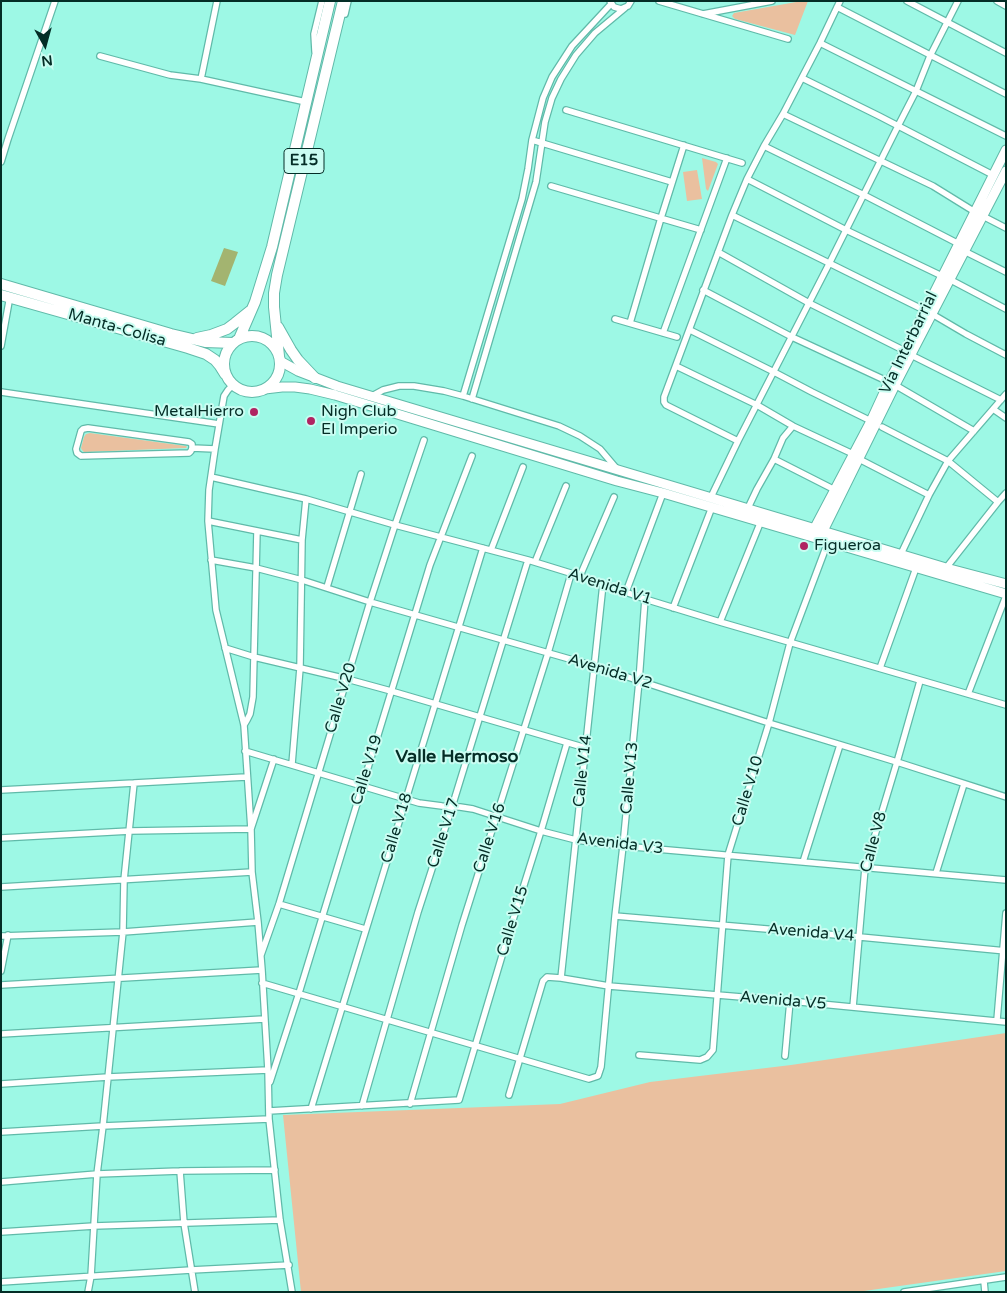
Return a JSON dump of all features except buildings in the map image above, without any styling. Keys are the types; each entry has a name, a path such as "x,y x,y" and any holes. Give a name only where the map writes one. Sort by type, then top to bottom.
{"highway":[{"name":"E15","path":"225,374 225,357 228,349 236,341 253,308 272,247 330,1"},
{"name":"E15","path":"265,389 272,384 280,369 274,293 277,275 343,1"},
{"path":"316,63 328,65"},
{"path":"289,175 300,177"},
{"name":"Manta-Colisa","path":"6,285 191,339 216,343 236,341"},
{"name":"Manta-Colisa","path":"5,296 206,354 215,360 225,374"},
{"path":"191,339 227,329 253,308"},
{"path":"276,321 291,350 315,378"},
{"path":"236,341 255,336 263,338 276,349 280,359"},
{"path":"225,374 238,389 252,392 265,389"}],"main road":[{"name":"Vía Interbarrial","path":"819,535 835,490 856,457 871,421 979,214 993,175 1006,150"},
{"name":"Vía Interbarrial","path":"979,214 1003,184 1006,171"},
{"path":"280,359 298,371 315,378 618,470 761,521 901,554 1006,584"},
{"name":"Vía Interbarrial","path":"819,535 892,383"},
{"path":"265,389 288,387 324,392 618,481 663,493 748,508 819,535 916,568 1006,595"}],"street":[{"path":"1,162 56,1"},
{"path":"200,79 217,1"},
{"path":"316,63 314,34 322,1"},
{"path":"328,65 348,1"},
{"path":"472,399 536,182 548,109 552,98 570,63 595,33 628,6 631,1"},
{"path":"701,14 772,1"},
{"path":"907,1 1006,53"},
{"path":"674,608 712,502 738,440 864,195 958,1"},
{"path":"997,1 1006,6"},
{"path":"662,2 788,40"},
{"path":"463,396 522,199 532,140 543,98 550,81 577,39 610,3 617,8 624,8"},
{"path":"738,440 666,405 664,397 732,215 764,146 802,78 838,4 930,56 1006,94"},
{"path":"820,43 1006,136"},
{"path":"100,56 170,75 200,79 306,102"},
{"path":"802,78 993,175"},
{"path":"566,110 742,163"},
{"path":"782,114 933,186 1006,228"},
{"path":"532,140 672,182"},
{"path":"630,323 660,218 684,145"},
{"path":"764,146 864,195 1006,272"},
{"path":"663,333 727,158"},
{"path":"748,179 1006,309"},
{"path":"551,186 701,230"},
{"path":"732,215 928,312 1006,355"},
{"path":"718,252 809,303 1001,400"},
{"path":"1,346 6,285"},
{"path":"703,290 792,337 892,383 974,431"},
{"path":"615,319 677,337"},
{"path":"690,330 871,421"},
{"path":"676,366 757,405 793,426 929,495"},
{"path":"233,385 224,396 208,500 208,521 216,610 244,724 252,872 262,970 269,1118 280,1220 292,1292"},
{"path":"372,396 383,390 398,386 414,386 463,396 559,426 580,436 600,449 618,470"},
{"path":"1,392 219,424"},
{"path":"901,554 929,495 948,462 1006,394"},
{"path":"994,409 1006,418"},
{"path":"748,508 783,438 793,426"},
{"path":"882,427 948,462 998,502"},
{"path":"86,428 189,442 192,444 192,448 189,453 84,456 79,455 76,450 81,431 86,428"},
{"name":"Calle V20","path":"260,958 279,904 370,602 424,440"},
{"path":"192,448 215,449"},
{"name":"Calle V19","path":"268,1087 299,993 430,565 472,456"},
{"path":"774,459 835,490"},
{"path":"491,550 523,467"},
{"path":"327,587 361,474"},
{"name":"Avenida V1","path":"211,477 306,499 535,562 720,622 1006,705"},
{"path":"535,562 566,486"},
{"path":"626,592 663,493"},
{"path":"946,568 1006,493"},
{"path":"580,576 614,497"},
{"path":"292,764 300,668 302,540 306,499"},
{"path":"208,521 302,540"},
{"path":"720,622 761,521"},
{"path":"244,724 250,714 253,697 257,531"},
{"name":"Calle V10","path":"639,1056 700,1060 707,1057 713,1050 728,855 769,723 819,535"},
{"name":"Calle V18","path":"311,1109 483,548"},
{"name":"Avenida V2","path":"211,560 256,568 302,580 414,615 594,666 1006,797"},
{"name":"Calle V17","path":"362,1106 418,912 528,560"},
{"path":"880,668 916,568"},
{"name":"Calle V16","path":"410,1104 462,925 571,574"},
{"name":"Calle V14","path":"561,978 603,584"},
{"path":"968,694 1006,595"},
{"name":"Calle V13","path":"520,1058 589,1079 598,1076 601,1067 639,681 645,598"},
{"path":"225,648 391,691 586,748"},
{"name":"Calle V8","path":"853,1007 865,868 920,681"},
{"name":"Calle V15","path":"410,1104 459,1100 567,743"},
{"path":"803,862 840,745"},
{"name":"Avenida V3","path":"245,751 406,799 431,805 468,807 541,831 576,840 623,846 1006,880"},
{"path":"251,829 274,759"},
{"path":"1,790 246,777"},
{"path":"88,1292 97,1174 123,932 124,880 134,783"},
{"path":"936,873 964,784"},
{"path":"1,838 130,831 251,829"},
{"path":"1,886 252,872"},
{"path":"279,904 365,930"},
{"path":"997,1020 1006,913"},
{"name":"Avenida V4","path":"615,916 1004,951"},
{"path":"1,970 4,936 123,932 258,922"},
{"path":"1,985 262,970"},
{"path":"509,1095 543,981 547,977 561,978"},
{"name":"Avenida V5","path":"561,978 609,986 1006,1022"},
{"path":"262,983 520,1058"},
{"path":"785,1056 790,1001"},
{"path":"1,1034 264,1019"},
{"path":"1,1084 268,1070"},
{"path":"269,1111 410,1104"},
{"path":"1,1132 269,1118"},
{"path":"1,1182 97,1174 275,1170"},
{"path":"180,1171 184,1223 195,1292"},
{"path":"1,1232 94,1226 280,1220"},
{"path":"1,1282 289,1265"},
{"path":"906,1292 1006,1278"},
{"path":"984,1281 986,1292"}],"shaded area":[{"path":"808,1 795,35 735,19 732,16 734,13"},
{"path":"702,158 718,164 708,191 706,189"},
{"path":"697,170 702,199 687,201 683,172"},
{"path":"224,248 238,252 225,286 211,281"},
{"path":"90,433 187,447 84,452 81,448 84,437"},
{"path":"1006,1033 1006,1271 857,1292 301,1292 283,1115 560,1104 650,1082 791,1065"}],"place":[{"name":"MetalHierro","path":"254,412"},
{"name":"Nigh Club El Imperio","path":"311,421"},
{"name":"Figueroa","path":"804,546"}],"district":[{"name":"Valle Hermoso","path":"457,757"}]}
